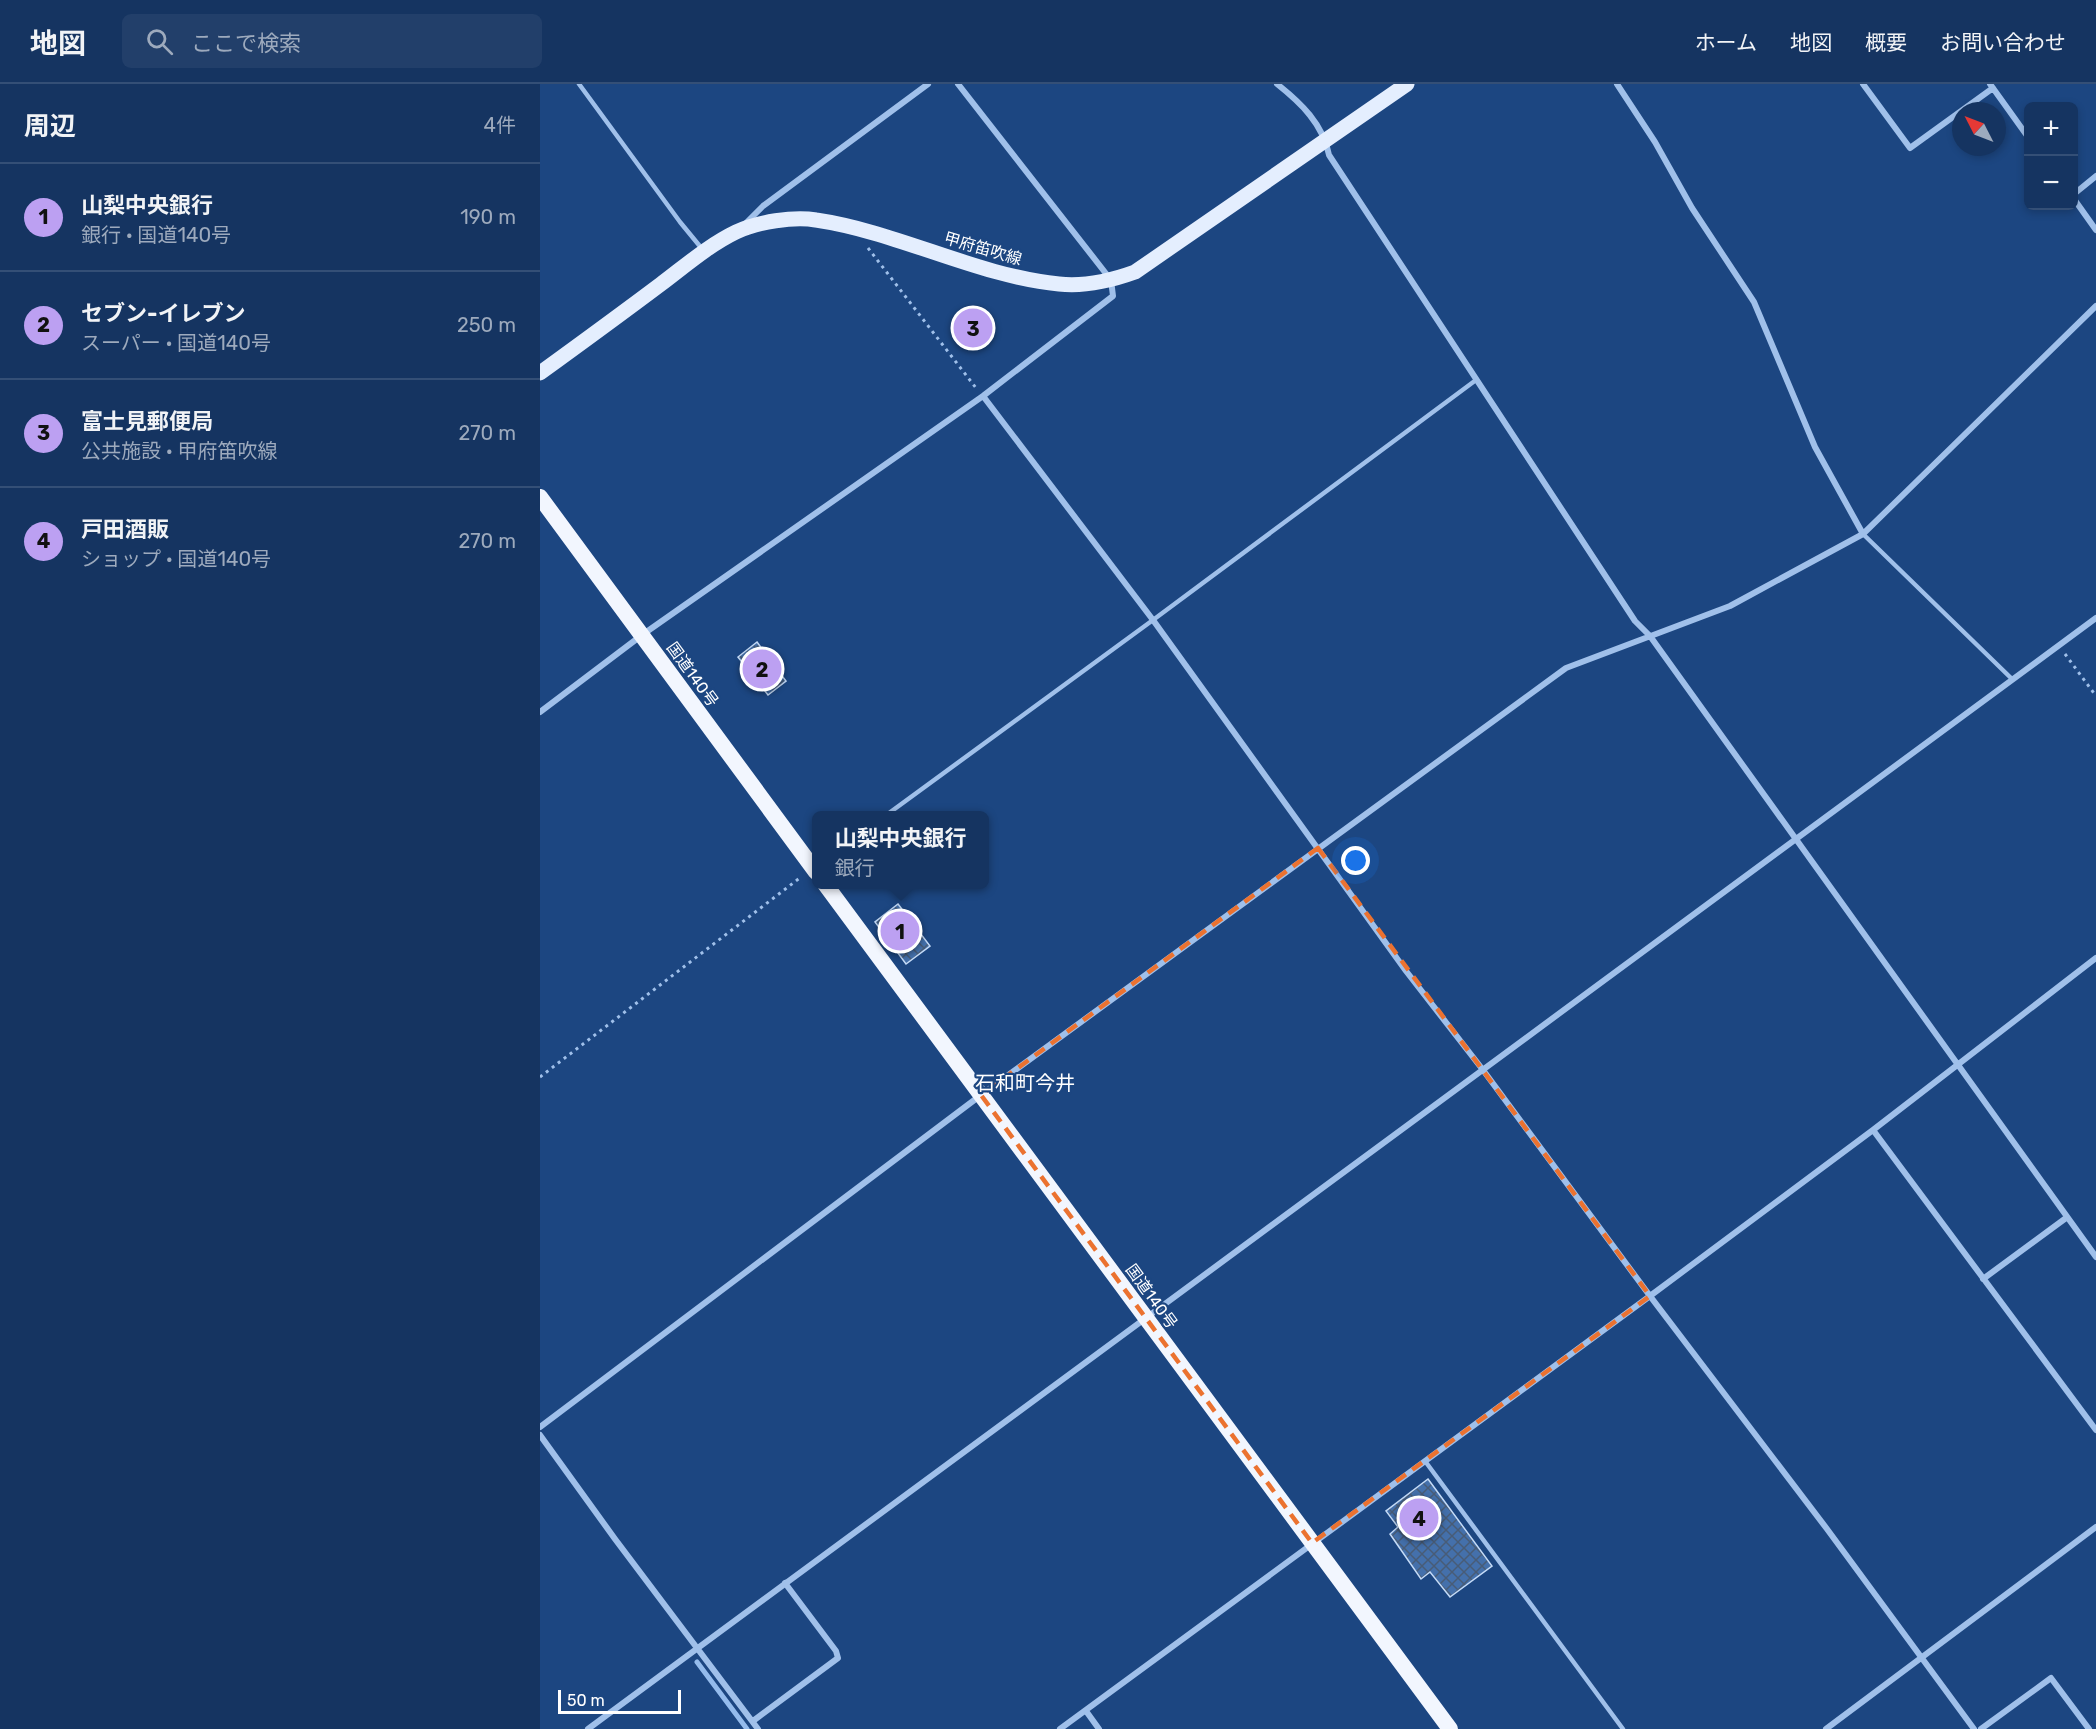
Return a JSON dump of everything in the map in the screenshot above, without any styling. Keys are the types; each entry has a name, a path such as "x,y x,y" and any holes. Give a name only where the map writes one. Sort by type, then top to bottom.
{"highway":[{"name":"国道140号","path":"540,497 812,864"},
{"name":"国道140号","path":"828,889 1449,1729"}],"main road":[{"name":"甲府笛吹線","path":"540,373 704,252 737,231 778,220 814,220 852,228 1018,277 1060,284 1086,284 1111,280 1135,272 1407,84"}],"street":[{"path":"737,231 763,206 928,84"},
{"path":"540,712 642,635 983,396 1113,296 1111,280 958,84"},
{"path":"1277,84 1314,118 1326,139 1329,155 1635,621 1650,636 2096,1257"},
{"path":"1617,84 1655,142 1692,208 1754,302 1815,447 1863,534"},
{"path":"1863,84 1910,148 1991,86 2024,131"},
{"path":"2078,190 2096,176"},
{"path":"2078,206 2096,230"},
{"path":"540,1427 981,1095 1566,668 1730,606 1863,534 2096,306"},
{"path":"983,396 1153,620 1406,971 1483,1070 1650,1296 1827,1529 1974,1729"},
{"path":"588,1729 2096,618"},
{"path":"1060,1729 1650,1296 1873,1130 2096,958"},
{"path":"1873,1130 2096,1430"},
{"path":"1983,1279 2066,1218"},
{"path":"540,1435 758,1729"},
{"path":"1826,1729 2096,1527"},
{"path":"753,1721 838,1658 836,1651 785,1582"},
{"path":"1982,1729 2051,1678 2089,1729"},
{"path":"1086,1711 1099,1729"}],"lane":[{"path":"579,84 704,252"},
{"path":"892,811 1476,380"},
{"path":"1863,534 2012,679"},
{"path":"1425,1461 1623,1729"}],"path":[{"path":"852,228 983,396"},
{"path":"2059,646 2096,696"},
{"path":"540,1077 812,870"}],"highlighted area":[{"path":"1318,848 1650,1296 1312,1543 981,1095"}],"building":[{"path":"757,642 786,681 768,695 738,657"},
{"path":"898,904 930,946 906,964 875,922"},
{"path":"1428,1479 1492,1566 1450,1597 1430,1572 1421,1579 1390,1534 1398,1527 1386,1511"}],"waterway":[{"path":"697,1662 747,1729"}],"place":[{"name":"富士見郵便局","path":"973,328"},
{"name":"セブン-イレブン","path":"762,669"},
{"name":"山梨中央銀行","path":"900,931"},
{"name":"戸田酒販","path":"1419,1518"}],"district":[{"name":"石和町今井","path":"1025,1083"}]}
